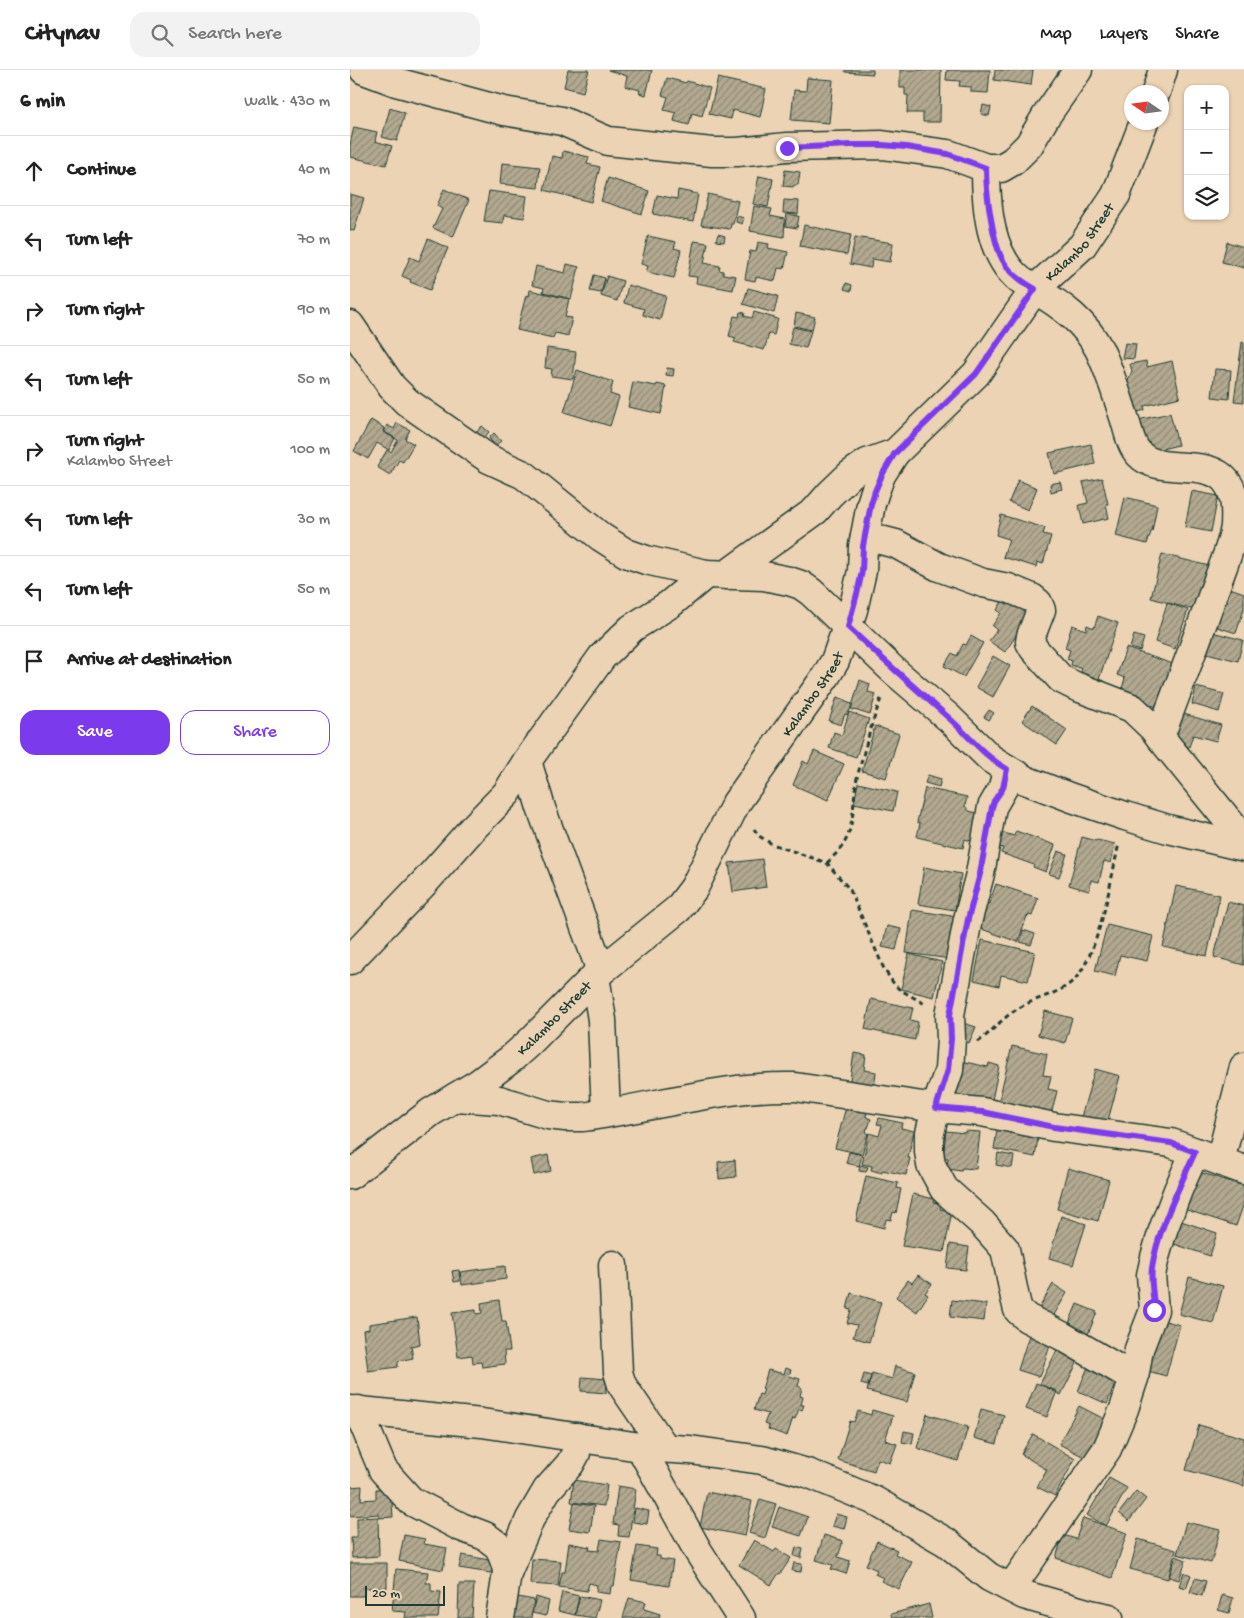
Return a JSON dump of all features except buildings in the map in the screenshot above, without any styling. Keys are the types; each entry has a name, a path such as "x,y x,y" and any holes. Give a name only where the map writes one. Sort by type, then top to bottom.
{"street":[{"path":"364,70 396,82 504,111 562,121 608,141 712,152 882,145 948,154 986,168 1001,168 1013,161 1029,145 1046,116 1078,70"},
{"path":"1158,85 1163,70"},
{"name":"Kalambo Street","path":"350,1175 431,1112 479,1083 511,1059 598,974 678,909 694,888 736,803 835,661 854,610 865,536 875,491 882,475 895,453 976,374 1035,289 1082,246 1116,195 1141,130"},
{"path":"986,168 986,194 998,251 1010,271 1021,281 1074,316 1086,328 1108,368 1131,438 1139,454 1152,462 1203,469 1214,473 1222,478 1232,489 1235,505 1234,528 1204,620 1160,736"},
{"path":"350,325 392,387 407,402 489,459 524,475 601,537 626,553 646,560 716,575 764,576 801,584 893,670 950,718 991,760 1025,780 1072,798 1168,828 1244,847"},
{"path":"350,960 426,882 472,829 507,794 527,760 602,657 632,628 815,511 851,474 867,463 895,453"},
{"path":"865,536 896,544 939,567 983,583 1008,588 1038,602 1041,610 1030,642 1034,649 1056,674 1075,686 1132,708 1160,736 1244,840"},
{"path":"527,760 541,808 598,974 606,1113"},
{"path":"1007,769 1003,788 992,807 980,874 968,919 951,1009 951,1039 948,1068 929,1137 931,1165 944,1189 982,1223 1005,1249 1018,1310 1027,1318 1134,1378"},
{"path":"456,1097 499,1100 548,1115 565,1117 606,1113 719,1093 772,1086 795,1087 936,1108 982,1112 1054,1127 1171,1143 1232,1165 1244,1067"},
{"path":"898,1102 923,1088 948,1068"},
{"path":"1011,1588 1106,1449 1124,1409 1134,1378 1139,1349 1154,1310 1151,1275 1155,1257 1178,1190 1195,1152"},
{"path":"613,1265 618,1372 622,1385 653,1447 698,1551 741,1618"},
{"path":"354,1410 482,1424 762,1460 810,1474 873,1500 946,1542 989,1576 1024,1595 1109,1618"},
{"path":"354,1410 383,1470 398,1488 411,1501 461,1527 485,1536 497,1545 505,1559 507,1573"},
{"path":"500,1618 507,1573 530,1520 547,1490 570,1464 576,1453 577,1437"}],"path":[{"path":"827,863 841,848 847,838 852,823 853,799 857,778 875,714 893,670"},
{"path":"736,803 759,836 772,844 827,863 850,890 884,969 894,984 899,990 927,1005 943,1019 950,1029"},
{"path":"948,1068 1017,1009 1055,993 1073,980 1086,963 1098,933 1126,816"}],"route":[{"path":"787,148 851,145 906,147 948,154 986,168 986,194 998,251 1010,271 1021,281 1035,289 989,352 976,374 895,453 882,475 871,504 863,546 862,571 854,610 848,627 893,670 950,718 991,760 1007,769 1003,788 992,807 980,874 968,919 950,1015 951,1039 948,1070 936,1108 982,1112 1054,1127 1171,1143 1195,1152 1171,1208 1152,1267 1154,1310"}]}
